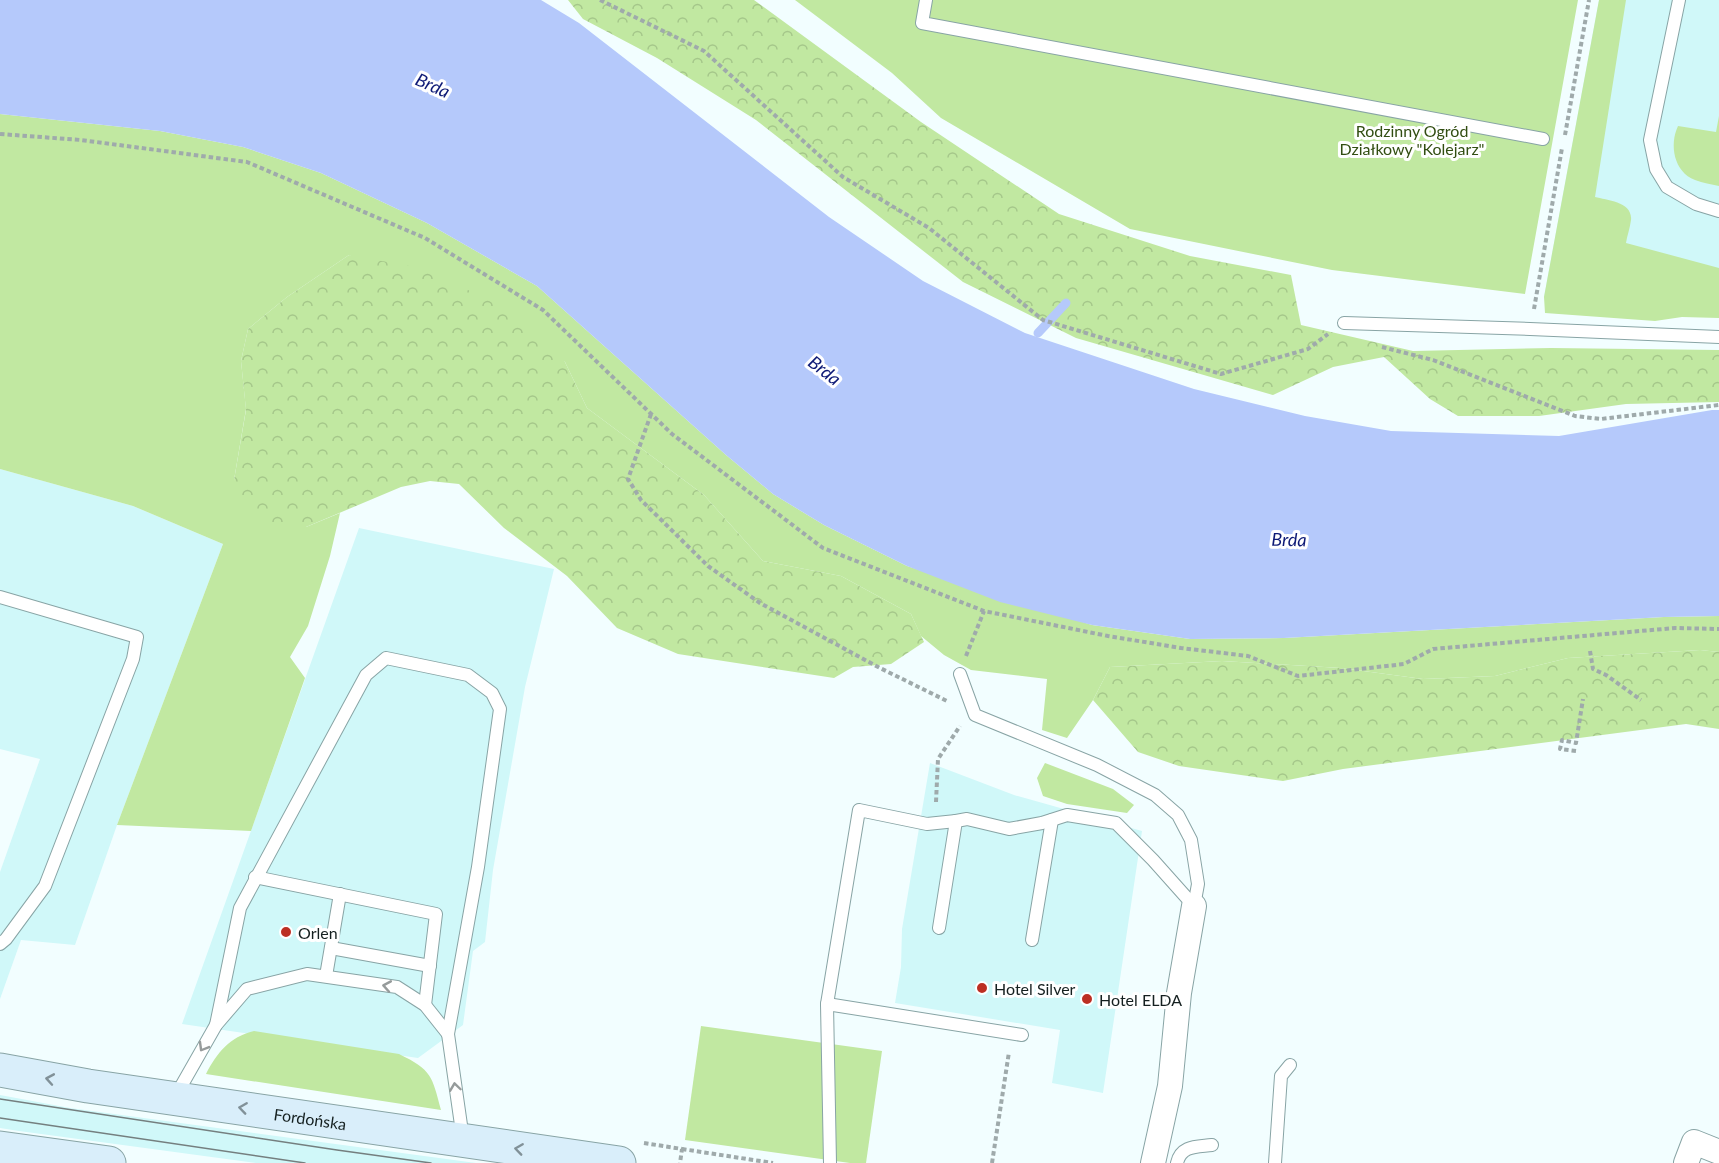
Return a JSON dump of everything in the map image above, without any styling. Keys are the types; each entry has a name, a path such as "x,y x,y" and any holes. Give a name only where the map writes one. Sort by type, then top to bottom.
{"main road":[{"name":"Fordońska","path":"0,1070 174,1098 619,1163"},
{"path":"0,1148 109,1163"}],"street":[{"path":"1153,1163 1170,1086 1179,993 1194,906"},
{"path":"1690,1152 1719,1152"}],"lane":[{"path":"926,0 922,23 1543,139"},
{"path":"1679,0 1650,140 1656,169 1667,187 1696,204 1719,211"},
{"path":"1344,323 1542,329 1719,338"},
{"path":"0,597 137,637 133,659 45,886 0,944"},
{"path":"216,1025 240,908 366,675 386,658 468,675 492,693 500,709 478,867 448,1034 463,1140"},
{"path":"960,674 975,715 1097,765 1155,795 1178,815 1191,840 1198,884 1194,906"},
{"path":"830,1163 827,1004 859,810 927,824 967,819 1009,829 1042,823 1067,815 1116,823 1194,906"},
{"path":"1032,940 1052,820"},
{"path":"939,928 956,821"},
{"path":"255,877 436,914 424,1005"},
{"path":"326,976 340,894"},
{"path":"331,948 430,966"},
{"path":"174,1098 216,1025 247,989 307,974 397,987 424,1005 448,1034"},
{"path":"827,1004 1017,1034"},
{"path":"1275,1163 1281,1076 1290,1065"},
{"path":"1177,1163 1178,1156 1184,1149 1212,1145"}],"path":[{"path":"600,0 704,51 843,177 929,228 1043,320 1221,374 1308,349 1344,323 1355,333 1379,346 1433,360 1575,416 1601,419 1719,405"},
{"path":"0,134 81,140 247,162 425,238 543,310 672,434 823,548 984,611 1108,636 1248,656 1298,676 1404,664 1433,649 1675,628 1719,629"},
{"path":"651,414 628,479 641,500 708,566 760,603 880,669 975,715"},
{"path":"960,674 984,611"},
{"path":"1590,651 1593,669 1606,675 1641,700"},
{"path":"1576,751 1560,749 1562,740 1576,743 1583,699"},
{"path":"956,821 935,800 938,759 962,723 975,715"},
{"path":"992,1163 1017,1034"},
{"path":"682,1149 773,1163"}],"shaded area":[{"path":"1599,0 1719,0 1719,299 1544,297"},
{"path":"0,469 133,506 223,544 117,825 75,945 21,940 0,999 0,872 40,759 0,749"},
{"path":"359,528 554,569 525,687 493,870 485,942 473,951 463,1025 418,1058 182,1024"},
{"path":"930,763 1014,795 1142,831 1103,1093 1052,1083 1060,1030 895,1003 901,967 902,929"},
{"path":"0,1095 70,1108 476,1163 256,1163 19,1131 0,1128"}],"green space":[{"path":"568,0 754,0 921,122 1059,214 1190,256 1291,275 1301,325 1413,351 1551,348 1719,350 1719,402 1626,404 1539,416 1458,416 1430,399 1384,357 1333,367 1273,395 1076,338 963,282 756,120 657,58 583,19"},
{"name":"Rodzinny Ogród Działkowy \"Kolejarz\"","path":"795,0 1578,0 1525,294 1332,270 1130,229 941,118 892,73"},
{"path":"1599,0 1626,0 1595,197 1618,203 1628,209 1631,220 1626,243 1719,268 1719,318 1682,317 1655,321 1545,313 1544,297"},
{"path":"0,114 160,131 243,147 321,173 427,223 537,286 726,455 773,494 824,525 907,566 1092,625 1190,639 1284,638 1719,616 1719,652 1700,650 1568,658 1495,676 1423,679 1341,668 1222,661 1110,667 1093,700 1067,738 1042,730 1047,679 971,670 944,655 921,636 911,614 841,576 763,561 704,495 587,408 565,362 349,255 287,297 248,329 241,361 246,409 234,480 306,527 340,513 330,556 308,626 290,657 305,678 251,831 117,825 223,544 133,506 0,469"},
{"path":"1719,116 1719,186 1698,181 1682,171 1675,157 1674,141 1678,126 1716,132"},
{"path":"349,255 426,269 494,303 565,362 587,408 704,495 763,561 841,576 911,614 924,642 891,664 853,667 834,678 678,654 617,628 567,576 504,528 459,484 430,481 401,487 306,527 278,531 241,511 234,480 246,410 241,361 248,329 287,297"},
{"path":"1700,650 1719,652 1719,729 1686,724 1343,769 1283,781 1179,766 1138,752 1093,700 1110,667 1222,661 1341,668 1423,679 1495,676 1568,658"},
{"path":"1045,763 1113,789 1134,805 1127,813 1067,804 1043,796 1037,778"},
{"path":"701,1026 882,1051 866,1163 850,1163 685,1140"},
{"path":"254,1031 399,1054 418,1065 429,1075 441,1110 206,1074 225,1047 237,1037"}],"water":[{"name":"Brda","path":"0,0 541,0 579,23 829,217 923,281 1025,333 1194,389 1305,416 1391,431 1559,436 1719,410 1719,616 1284,638 1190,639 1092,625 1000,602 907,566 824,525 773,494 726,455 537,286 427,223 321,173 243,147 160,131 0,114"}],"waterway":[{"path":"1038,333 1066,303"}],"tram line":[{"path":"0,1099 431,1163"},
{"path":"0,1118 305,1163"}],"place":[{"name":"Orlen","path":"286,932"},
{"name":"Hotel Silver","path":"982,988"},
{"name":"Hotel ELDA","path":"1087,999"}]}
